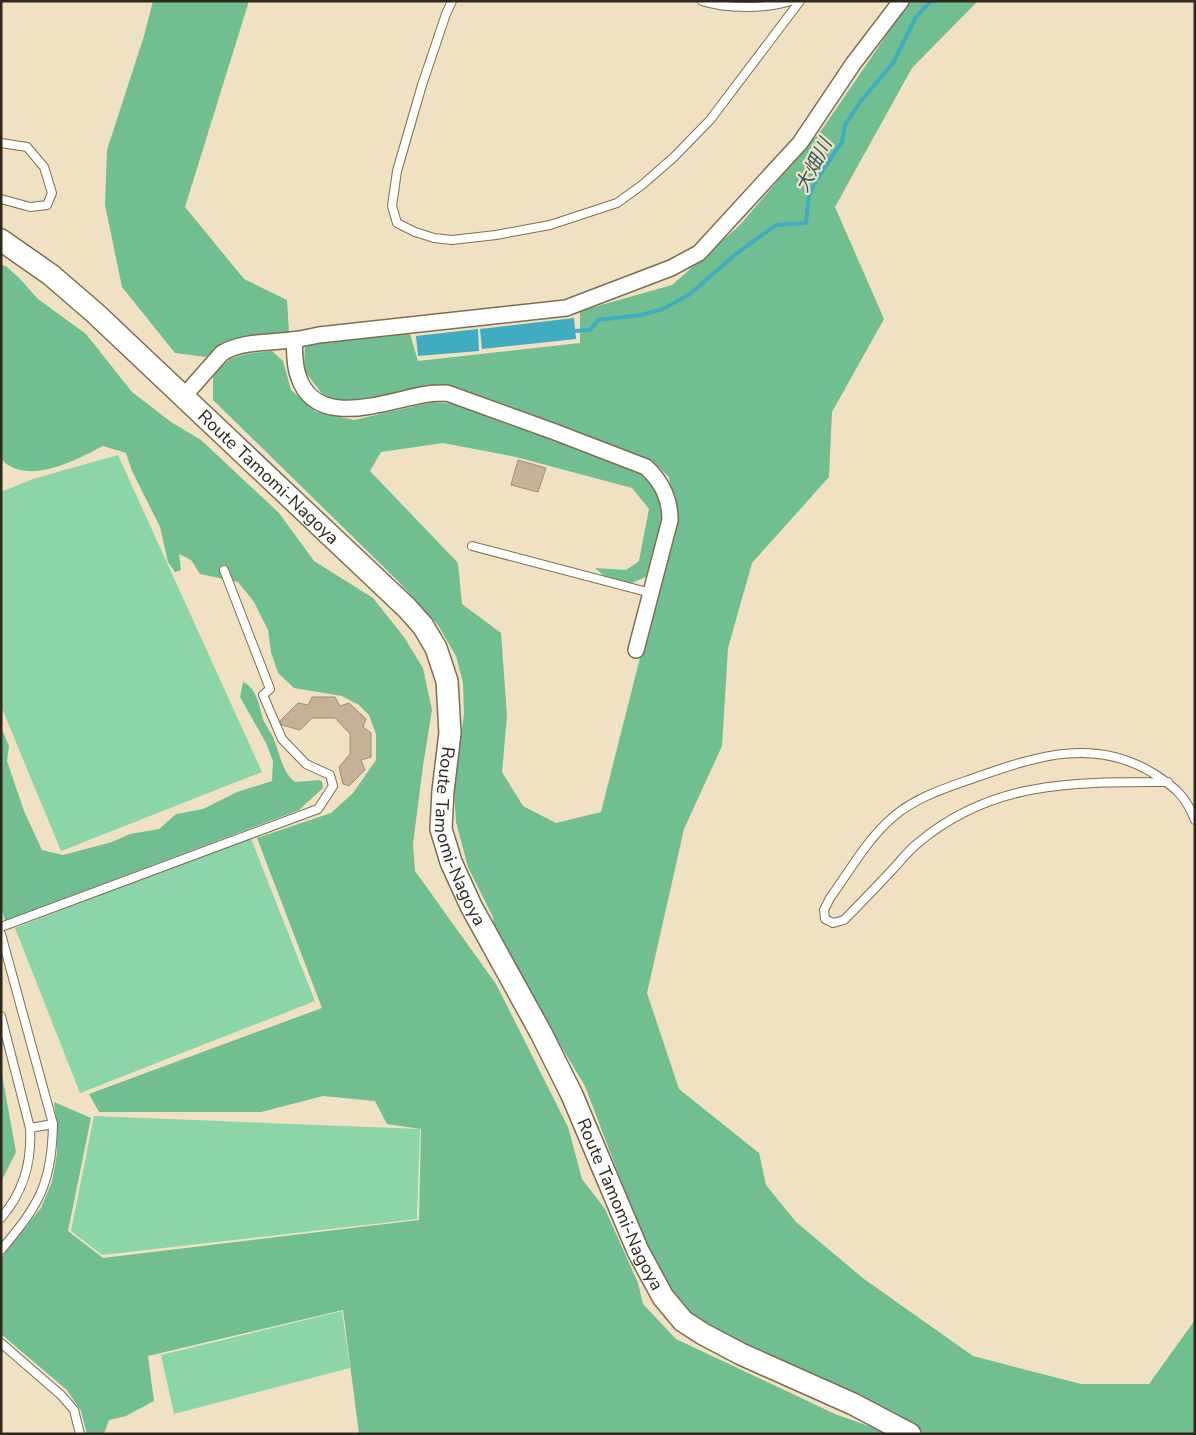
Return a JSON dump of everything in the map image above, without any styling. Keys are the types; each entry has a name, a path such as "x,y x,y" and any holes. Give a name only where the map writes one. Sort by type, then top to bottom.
{"main road":[{"name":"Route Tamomi-Nagoya","path":"1,240 51,275 96,313 406,608 422,626 436,648 447,681 450,733 443,791 441,829 451,862 471,906 568,1086 638,1251 663,1297 683,1321 703,1334 741,1354 854,1404 910,1434"}],"street":[{"path":"184,396 222,353 230,348 246,344 294,340 319,335 566,308 671,268 699,254 800,143 853,64 901,1"},
{"path":"294,340 296,368 301,384 313,400 334,408 357,409 429,394 447,393 646,467 657,478 666,493 670,506 670,520 636,650"}],"lane":[{"path":"452,1 422,85 397,171 392,206 397,223 415,232 434,238 452,240 550,225 617,203 642,185 674,157 710,120 800,1"},
{"path":"702,1 713,5 762,7 790,1"},
{"path":"1,143 27,147 44,167 52,193 47,205 30,206 1,199"},
{"path":"472,546 651,593"},
{"path":"1,927 318,809 333,786 330,775 306,764 282,739 263,695 270,689 224,570"},
{"path":"1168,782 1094,782 1059,785 1027,790 980,804 952,818 917,843 844,920 833,923 824,919 824,910 830,898 877,834 892,817 936,791 1041,756 1083,752 1100,753 1124,760 1148,770 1168,782 1182,795 1195,820"},
{"path":"1,934 53,1124 52,1152 48,1176 39,1199 26,1221 1,1250"},
{"path":"1,1016 30,1128 31,1146 25,1176 15,1199 1,1218"},
{"path":"30,1128 53,1124"},
{"path":"1,1343 61,1395 74,1410 80,1434"}],"green space":[{"path":"153,1 249,1 185,207 244,279 287,300 289,332 227,341 206,357 175,353 122,287 105,205 107,150 144,36"},
{"path":"912,1 978,1 912,68 835,207 884,319 832,412 829,477 752,563 728,648 722,746 684,829 647,993 679,1089 759,1153 766,1185 796,1222 864,1279 973,1356 1081,1384 1149,1384 1195,1320 1195,1434 925,1434 894,1413 770,1358 704,1324 687,1310 662,1278 642,1236 585,1086 547,1023 494,927 493,917 468,867 456,822 454,791 464,713 463,683 456,656 438,625 398,581 213,400 213,374 230,359 246,354 272,351 283,361 291,390 316,412 354,420 433,402 467,405 639,468 660,488 667,515 650,575 632,583 604,576 595,568 626,570 639,561 649,509 632,488 516,457 443,443 381,452 370,471 458,563 462,604 501,633 507,716 502,772 523,806 556,823 601,812 676,515 669,477 655,464 627,451 450,390 351,402 326,399 304,370 305,344 410,334 418,361 580,343 580,311 672,285 739,226 823,128 903,11"},
{"path":"1,265 6,266 38,299 86,334 132,392 171,422 201,440 279,513 314,561 373,598 404,637 423,668 432,710 413,844 415,871 496,984 568,1127 582,1179 605,1209 638,1283 643,1304 676,1339 835,1414 891,1434 359,1434 343,1310 148,1356 154,1401 126,1416 109,1420 104,1434 87,1434 81,1411 67,1390 1,1334 1,1258 41,1208 52,1182 57,1154 54,1102 91,1118 68,1231 103,1258 419,1220 421,1129 387,1124 375,1101 323,1096 261,1112 99,1112 89,1094 322,1008 257,838 331,813 353,793 376,760 376,734 369,715 359,705 342,696 294,688 278,673 271,652 268,630 254,602 238,582 200,574 191,560 179,554 181,570 175,572 168,562 160,527 132,471 126,453 103,446 66,464 38,471 24,471 12,467 1,459"},
{"path":"118,455 262,772 61,851 1,706 1,492 33,479"},
{"path":"243,682 251,688 259,703 264,721 273,737 287,773 295,782 320,780 323,788 299,810 5,921 1,906 1,727 9,746 7,761 24,811 42,850 63,855 112,842 130,834 159,829 176,814 203,809 237,792 272,781 273,761 266,743 240,697"},
{"path":"250,836 315,1001 80,1093 15,928"},
{"path":"1,1069 16,1152 1,1182"},
{"path":"94,1116 420,1129 417,1219 102,1255 71,1231"},
{"path":"342,1311 350,1368 174,1414 161,1355"}],"water":[{"path":"574,318 576,339 482,349 480,329"},
{"path":"478,329 479,351 418,356 416,336"}],"building":[{"path":"518,460 546,468 538,492 511,485"},
{"path":"312,697 335,697 340,706 349,703 366,719 363,727 371,733 371,757 361,760 365,770 349,786 343,784 339,767 350,754 350,734 335,718 312,718 300,730 282,725 280,721 298,703 308,705"}],"waterway":[{"name":"大畑川","path":"574,331 590,330 598,320 641,315 663,309 690,294 736,254 770,229 777,225 806,223 809,196 816,180 842,142 845,125 860,102 893,63 916,17 931,1"}]}
